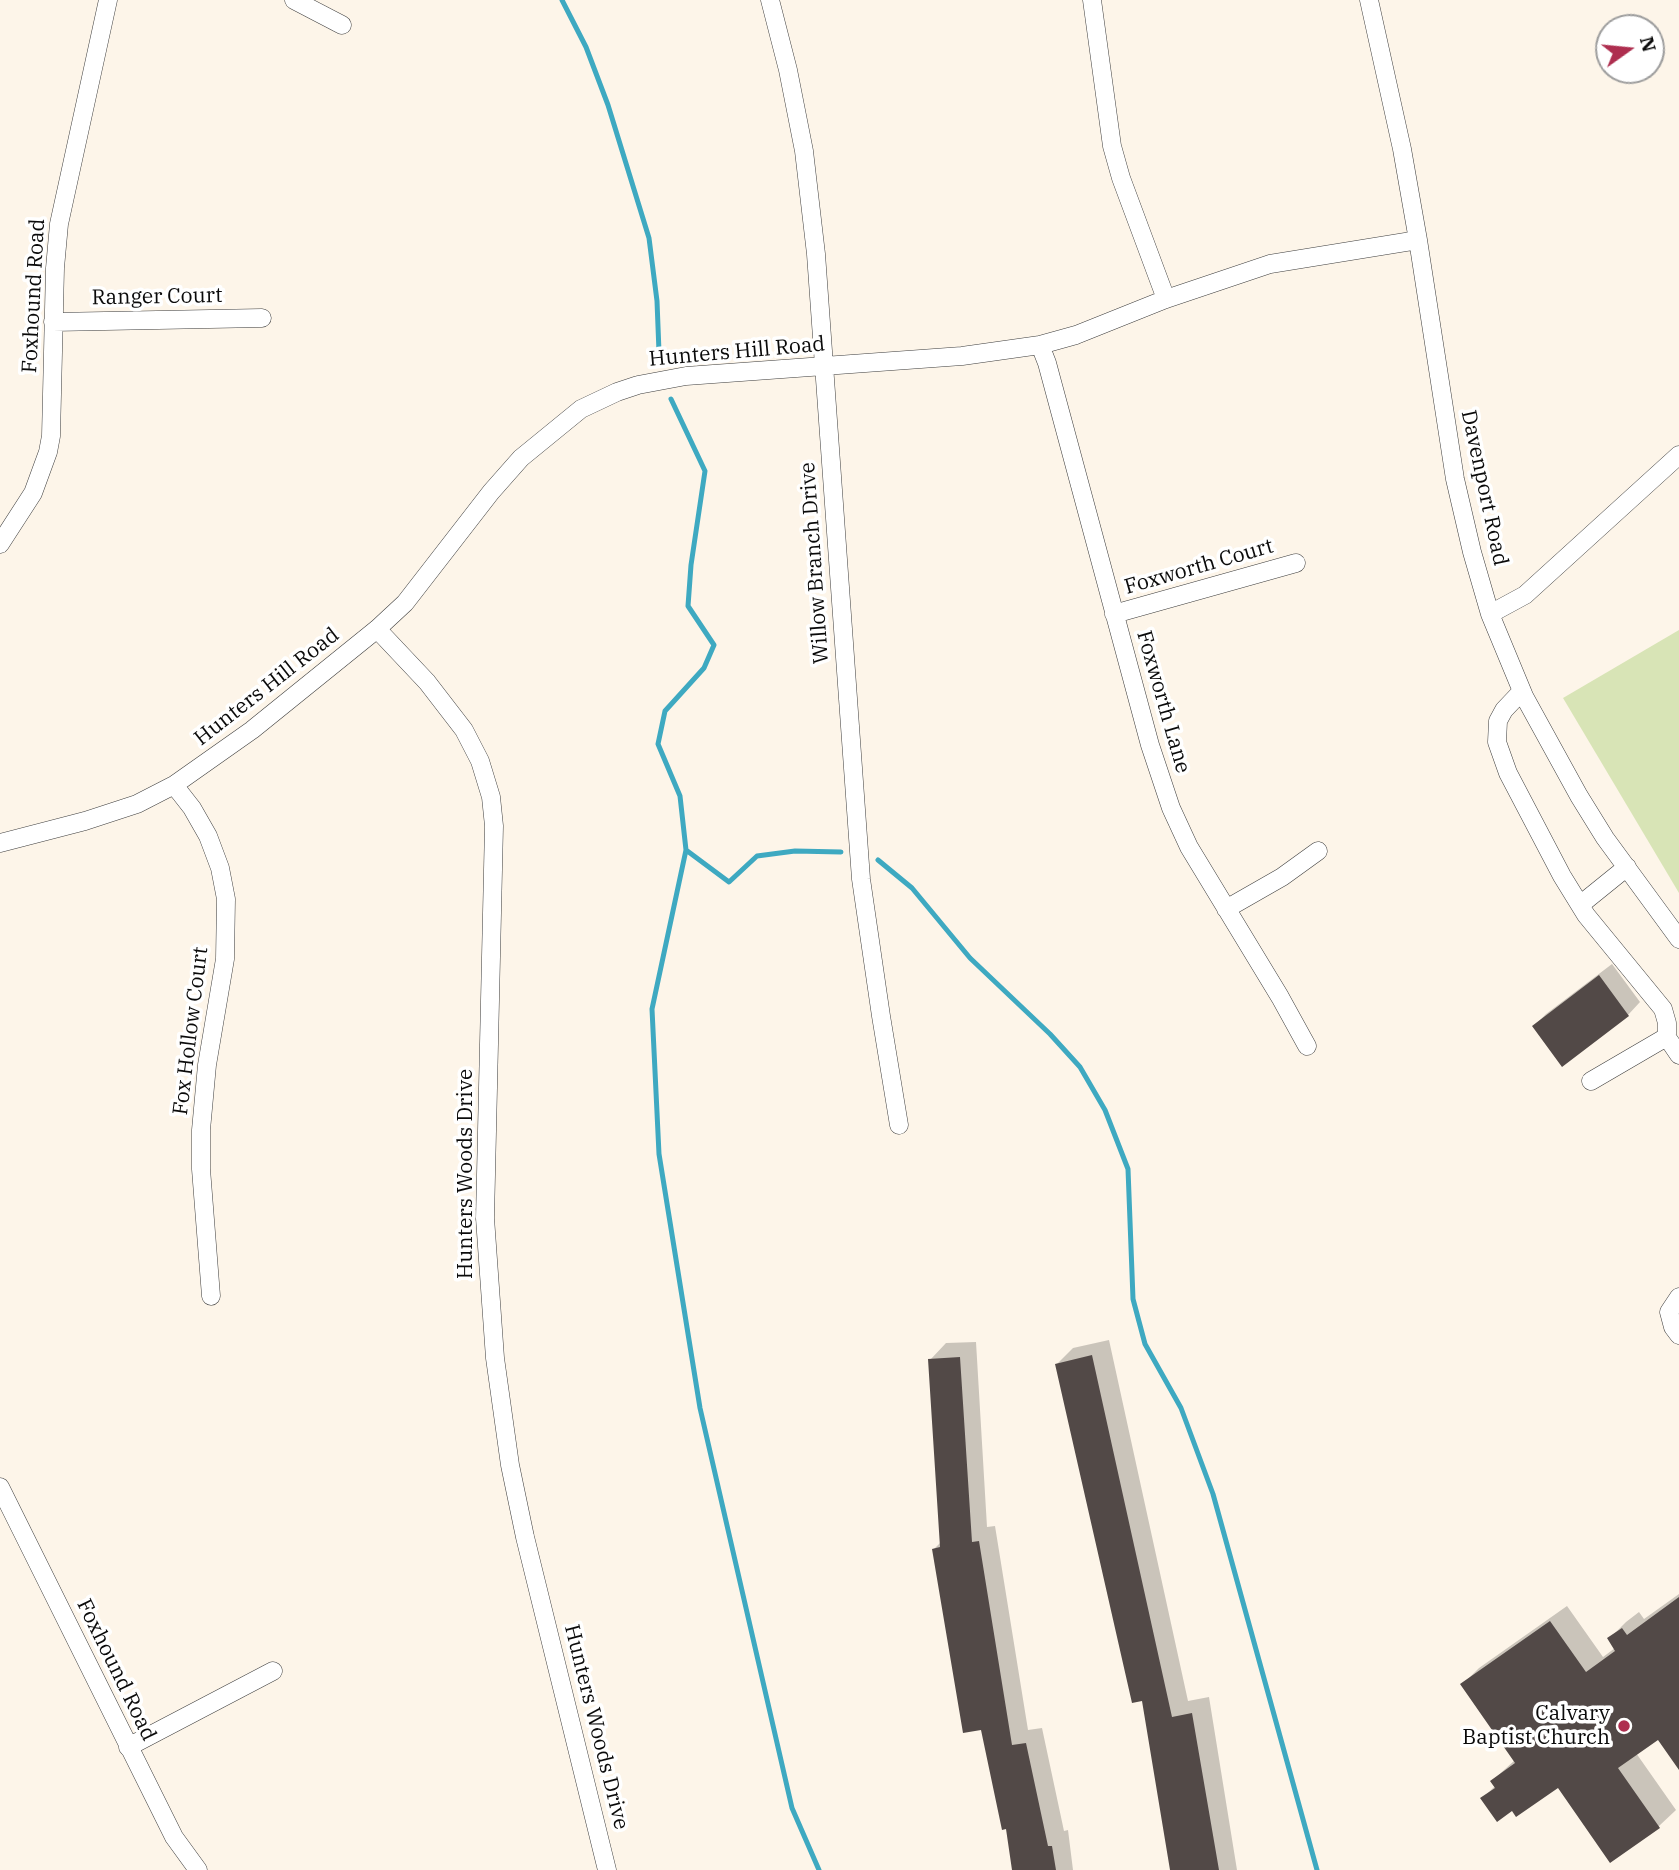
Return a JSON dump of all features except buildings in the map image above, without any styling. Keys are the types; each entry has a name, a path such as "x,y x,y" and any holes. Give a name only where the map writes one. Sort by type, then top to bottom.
{"street":[{"name":"Foxhound Road","path":"0,544 33,493 48,452 51,436 55,268 59,224 108,0"},
{"path":"294,0 342,25"},
{"name":"Willow Branch Drive","path":"770,0 788,70 804,152 816,254 861,879 899,1125"},
{"path":"1092,0 1112,146 1121,178 1166,299"},
{"name":"Davenport Road","path":"1369,0 1400,141 1418,240 1454,479 1490,614 1521,691 1578,796 1678,937"},
{"name":"Hunters Hill Road","path":"0,843 138,804 174,785 252,730 377,629 405,603 491,492 521,458 581,409 617,391 686,376 962,356 1040,345 1076,335 1166,299 1270,264 1418,240"},
{"name":"Ranger Court","path":"53,322 262,318"},
{"name":"Foxworth Lane","path":"1040,345 1051,376 1150,744 1171,808 1189,847 1307,1046"},
{"path":"1490,614 1525,595 1679,455"},
{"name":"Foxworth Court","path":"1114,614 1296,563"},
{"name":"Hunters Woods Drive","path":"377,629 427,682 464,730 480,761 491,797 494,826 485,1218 495,1357 510,1465 525,1537 607,1870"},
{"path":"1521,691 1498,721 1497,742 1508,773 1580,905 1663,1009 1667,1023 1668,1034 1591,1081"},
{"name":"Fox Hollow Court","path":"174,785 192,808 208,836 220,868 226,899 225,959 207,1065 201,1130 201,1168 211,1296"},
{"path":"1226,909 1282,877 1318,850"},
{"path":"1580,905 1627,867"},
{"path":"1665,1036 1679,1055"},
{"path":"1679,1297 1669,1312 1673,1327 1679,1335"},
{"name":"Foxhound Road","path":"0,1487 174,1837 198,1870"},
{"path":"128,1747 273,1671"}],"green space":[{"path":"1679,630 1679,893 1563,698"}],"waterway":[{"path":"562,0 586,47 608,105 649,238 657,301 659,352"},
{"path":"671,399 705,471 691,565 688,606 714,645 704,668 665,711 658,744 680,796 686,850 652,1009 659,1154 700,1408 792,1808 819,1870"},
{"path":"686,850 729,882 757,856 795,851 841,852"},
{"path":"878,860 912,888 970,958 1050,1034 1080,1067 1105,1110 1128,1169 1133,1299 1145,1344 1181,1408 1213,1494 1317,1870"}],"place":[{"name":"Calvary Baptist Church","path":"1624,1726"}]}
